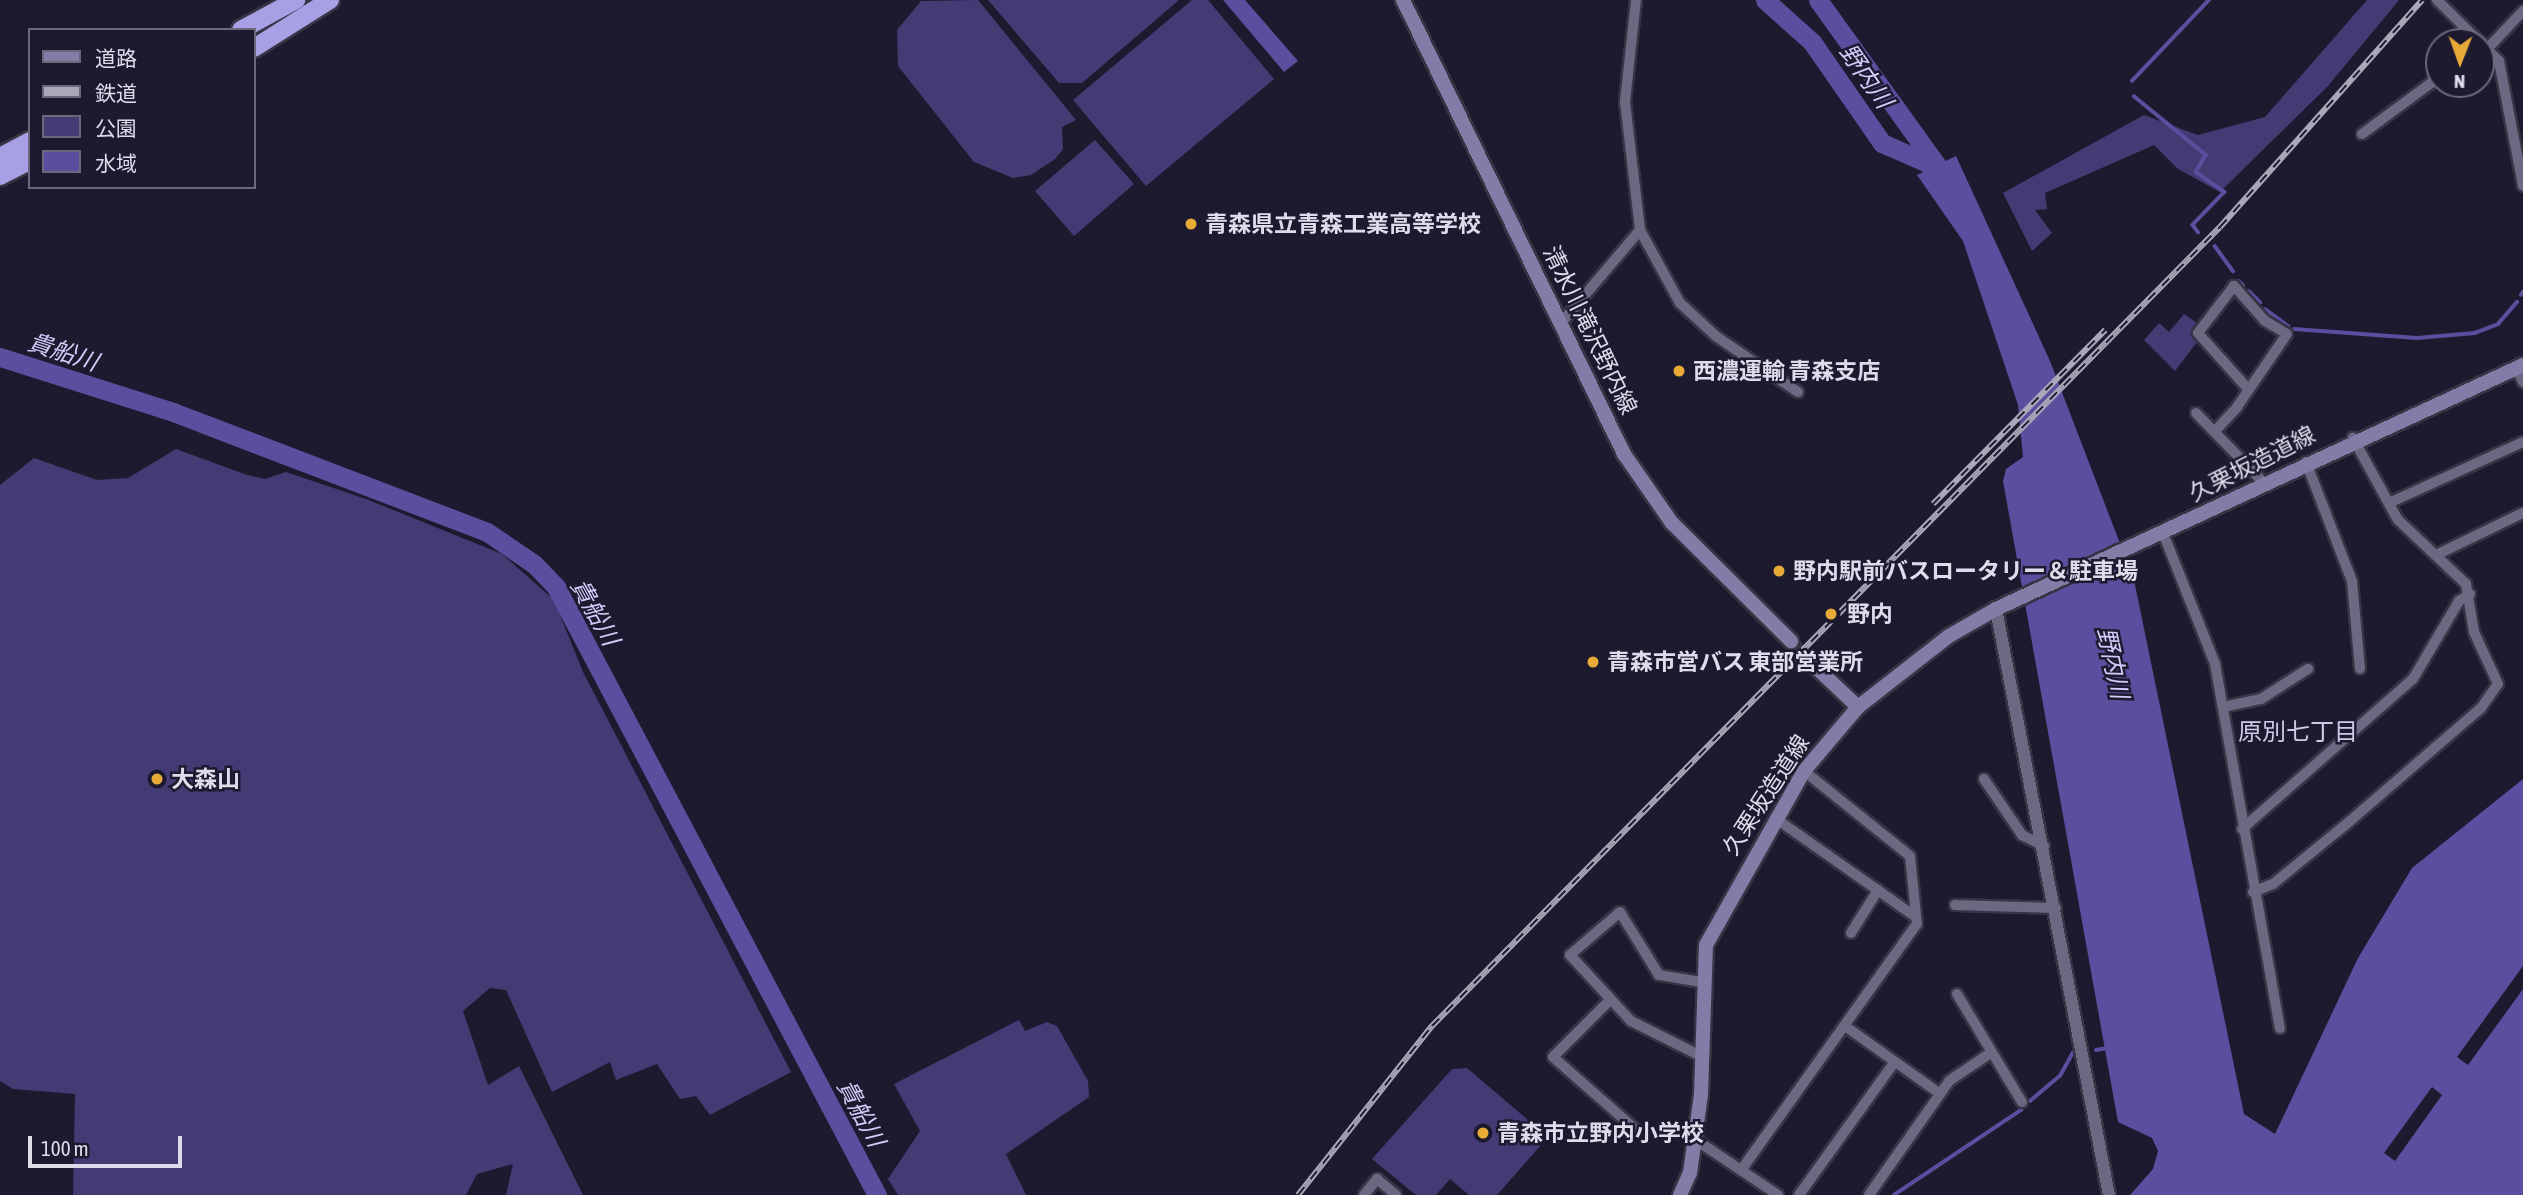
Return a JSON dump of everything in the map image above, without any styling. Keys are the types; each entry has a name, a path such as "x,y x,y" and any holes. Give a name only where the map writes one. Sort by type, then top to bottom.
{"highway":[{"path":"245,28 296,0"},
{"path":"256,47 330,0"},
{"path":"0,158 28,142"},
{"path":"0,176 28,162"}],"main road":[{"name":"清水川滝沢野内線","path":"1403,0 1649,494 1791,641"},
{"name":"久栗坂造道線","path":"1680,1195 1696,1140 1701,1056 1700,982 1721,911 1804,771 1858,706 1949,636 2003,606 2136,546 2353,439 2520,367"},
{"path":"1805,657 1858,706"}],"street":[{"path":"1636,0 1625,102 1640,230 1680,303 1717,337 1798,392"},
{"path":"2437,0 2467,28"},
{"path":"2495,36 2523,11"},
{"path":"2495,56 2499,61 2523,186"},
{"path":"2362,134 2425,87"},
{"path":"1562,322 1640,230"},
{"path":"2215,431 2248,388 2287,334 2264,321 2234,286 2198,332 2248,388"},
{"path":"2520,367 2523,382"},
{"path":"2196,413 2264,483"},
{"path":"2253,892 2273,884 2350,821 2495,692 2498,684 2474,632 2470,594 2438,554 2398,520 2353,439"},
{"path":"2389,503 2523,442"},
{"path":"2305,462 2352,581 2360,669"},
{"path":"2438,554 2523,513"},
{"path":"2163,533 2209,644 2223,707 2253,892 2280,1028"},
{"path":"2242,829 2413,679 2459,601 2470,594"},
{"path":"2003,606 2044,846 2109,1195"},
{"path":"2223,707 2260,699 2308,669"},
{"path":"1742,1169 1845,1026 1916,917 1910,856 1804,771"},
{"path":"1984,779 2022,835 2044,846"},
{"path":"1775,818 1916,917"},
{"path":"1851,933 1878,890"},
{"path":"1955,905 2056,908"},
{"path":"1700,982 1659,975 1620,912 1570,955 1609,1001 1643,1030 1701,1056"},
{"path":"1957,994 1989,1054 2022,1102"},
{"path":"1609,1001 1553,1057 1633,1128"},
{"path":"1845,1026 1939,1093"},
{"path":"1869,1195 1939,1093 1989,1054"},
{"path":"1799,1195 1894,1063"},
{"path":"1696,1140 1778,1195"},
{"path":"1364,1195 1377,1179 1396,1195"}],"green space":[{"path":"978,0 1076,120 1062,127 1063,149 1055,159 1031,175 1013,178 974,162 898,66 897,30 921,1"},
{"path":"988,0 1179,0 1082,83 1059,83"},
{"path":"1192,0 1208,0 1274,79 1146,186 1073,100"},
{"path":"2367,0 2399,0 2328,86 2220,192 2178,169 2154,145 2045,193 2047,209 2035,210 2052,233 2032,251 2003,193 2144,115 2198,135 2265,117"},
{"path":"1095,140 1134,184 1074,236 1035,191"},
{"path":"2184,314 2197,323 2190,334 2197,342 2175,371 2144,340 2159,323 2169,332"},
{"path":"176,449 247,475 265,479 286,472 366,499 502,554 554,600 583,672 791,1072 710,1115 696,1096 680,1099 657,1064 616,1080 610,1062 552,1092 506,990 490,988 463,1011 488,1085 519,1066 583,1195 506,1195 513,1164 477,1174 466,1195 73,1195 75,1094 13,1089 0,1081 0,485 34,458 97,480 128,478"},
{"path":"1019,1020 1025,1031 1047,1022 1057,1026 1088,1081 1089,1097 1006,1154 1026,1195 898,1195 888,1179 920,1131 894,1084"},
{"path":"1467,1068 1548,1137 1497,1195 1469,1195 1450,1179 1436,1195 1416,1195 1372,1159 1452,1069"}],"water":[{"path":"1223,0 1245,0 1298,61 1284,72"},
{"path":"1956,156 2050,361 2134,580 2244,1114 2275,1134 2358,958 2412,868 2523,779 2523,1195 2130,1195 2153,1169 2158,1151 2152,1138 2118,1122 2003,481 2006,469 2023,457 2018,405 1963,241 1917,175"}],"pier":[{"path":"2523,966 2523,989 2468,1065 2457,1057"},
{"path":"2432,1087 2442,1095 2395,1161 2384,1153"}],"waterway":[{"name":"野内川","path":"1765,0 1812,42 1882,143 1932,165"},
{"name":"野内川","path":"1818,0 1951,185"},
{"path":"2132,81 2209,0"},
{"path":"2134,96 2206,155 2196,172 2225,192 2193,225 2198,232"},
{"path":"2215,246 2233,271"},
{"path":"2239,281 2243,285"},
{"path":"2249,291 2260,302"},
{"path":"2294,329 2417,338 2475,333 2498,324 2517,302"},
{"path":"2265,309 2288,326"},
{"name":"貴船川","path":"0,357 173,412 487,532 534,564 556,587 877,1195"},
{"path":"2096,1050 2108,1048"},
{"path":"2030,1101 2060,1076 2073,1053"},
{"path":"1894,1195 2021,1110"}],"tunnel":[{"path":"1791,641 1805,657"}],"railway":[{"path":"1298,1195 1432,1026 2220,227 2422,0"},
{"path":"1933,504 2105,330"}],"place":[{"name":"青森県立青森工業高等学校","path":"1191,224"},
{"name":"西濃運輸 青森支店","path":"1679,371"},
{"name":"野内駅前バスロータリー＆駐車場","path":"1779,571"},
{"name":"野内","path":"1831,614"},
{"name":"青森市営バス 東部営業所","path":"1593,662"},
{"name":"大森山","path":"157,779"},
{"name":"青森市立野内小学校","path":"1483,1133"}],"district":[{"name":"原別七丁目","path":"2298,732"}]}
